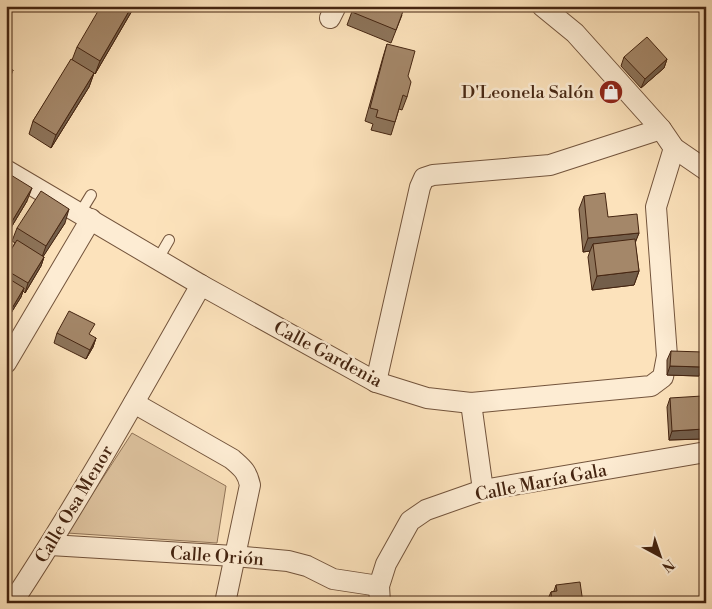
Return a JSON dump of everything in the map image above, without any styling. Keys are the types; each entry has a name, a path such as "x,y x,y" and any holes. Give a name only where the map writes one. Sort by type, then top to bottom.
{"street":[{"path":"542,6 575,33 661,130 674,148 706,170"},
{"path":"376,382 420,187 424,178 432,175 550,164 661,130"},
{"name":"Calle Gardenia","path":"6,170 202,285 376,382 427,398 471,403 651,386 663,377 667,356 656,207 674,148"},
{"path":"6,364 85,216"},
{"name":"Calle Osa Menor","path":"12,603 50,545 202,285"},
{"path":"134,403 232,459 248,476 250,485 225,603"},
{"path":"471,403 483,490"},
{"name":"Calle María Gala","path":"380,594 386,564 410,521 426,510 483,490 706,452"},
{"name":"Calle Orión","path":"50,545 288,561 307,566 332,579 380,594"}],"lane":[{"path":"85,216 91,195"},
{"path":"158,259 169,240"}],"shaded area":[{"path":"132,433 226,486 217,543 67,533"}],"building":[{"path":"101,6 132,6 100,61 77,47"},
{"path":"354,6 405,6 396,30 352,12"},
{"path":"647,37 667,59 645,79 624,57"},
{"path":"387,44 415,51 408,76 411,82 407,97 403,95 395,122 376,117 378,110 370,108"},
{"path":"71,59 94,73 56,135 33,121"},
{"path":"6,66 13,70 6,82"},
{"path":"6,172 32,188 11,223 6,220"},
{"path":"41,191 69,209 46,246 17,228"},
{"path":"605,193 608,217 637,214 639,233 588,238 584,196"},
{"path":"635,239 639,271 597,276 593,244"},
{"path":"17,240 44,257 28,283 6,270 6,258"},
{"path":"6,277 24,288 8,315 6,313"},
{"path":"69,311 95,324 89,334 96,338 90,350 57,333"},
{"path":"671,351 703,352 702,367 670,366"},
{"path":"702,396 704,429 672,431 670,398"},
{"path":"580,582 583,603 552,603 551,592 557,591 556,585"}],"place":[{"name":"D'Leonela Salón","path":"611,92"}]}
